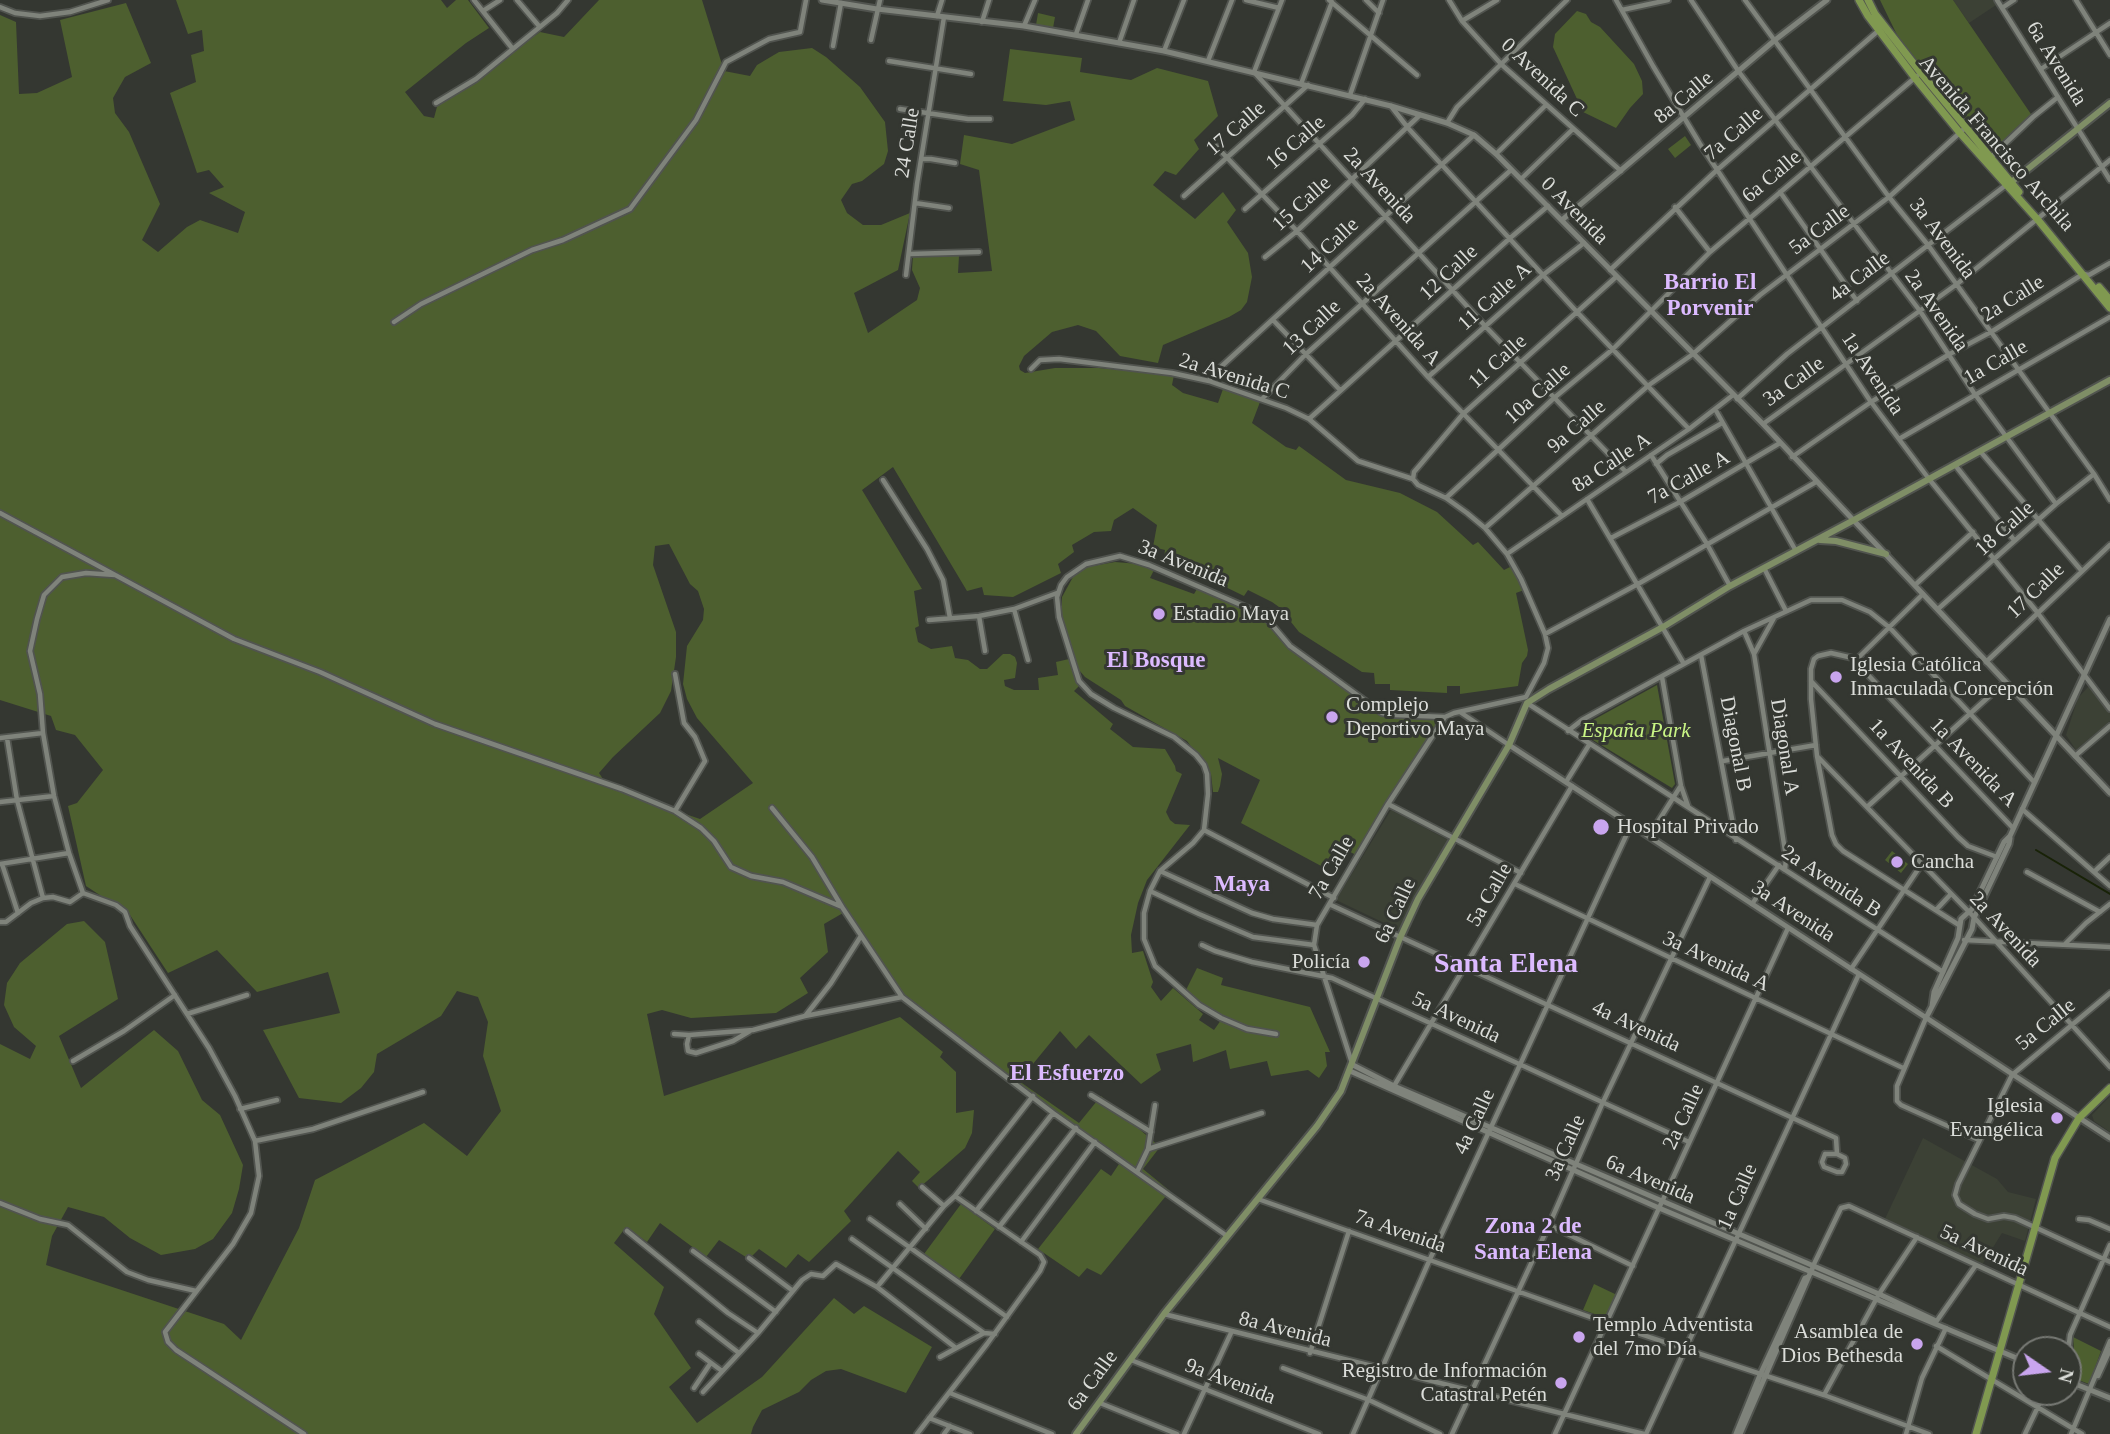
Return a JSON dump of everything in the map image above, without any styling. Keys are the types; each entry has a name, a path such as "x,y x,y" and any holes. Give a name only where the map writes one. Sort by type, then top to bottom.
{"main road":[{"name":"Avenida Francisco Archila","path":"1859,0 1962,131 2110,300"},
{"name":"Avenida Francisco Archila","path":"1868,0 1881,29"},
{"path":"2009,184 2110,103"},
{"name":"Avenida Francisco Archila","path":"2086,274 2110,308"},
{"path":"1527,704 1730,586 2110,380"},
{"path":"1817,540 1836,541 1886,554"},
{"name":"6a Calle","path":"1076,1434 1164,1314 1317,1126 1341,1091 1400,938 1418,900 1509,745 1527,704"},
{"path":"1976,1434 2055,1157 2079,1118 2110,1088"}],"street":[{"path":"0,7 15,13 40,16 70,12 108,0"},
{"path":"474,0 512,48"},
{"path":"483,11 500,0"},
{"path":"517,0 539,26"},
{"path":"436,103 476,79 557,13 568,0"},
{"path":"394,322 421,304 532,250 563,240 629,209 696,120 726,62 769,38 800,32 806,0"},
{"name":"0 Avenida","path":"822,0 1024,26 1164,51 1391,106 1447,123 1474,135 1496,154 1763,424 2110,793"},
{"path":"871,40 880,0"},
{"name":"24 Calle","path":"906,275 936,68 942,0"},
{"path":"982,22 989,0"},
{"path":"1024,26 1035,0"},
{"path":"1076,34 1088,0"},
{"path":"1119,43 1134,0"},
{"path":"1164,51 1184,0"},
{"path":"1208,61 1231,0"},
{"path":"1246,0 1279,8"},
{"path":"1254,72 1282,0"},
{"path":"1366,0 1379,13"},
{"path":"1350,95 1383,0"},
{"name":"0 Avenida C","path":"1449,0 1462,21 1502,65 1621,171"},
{"path":"1462,21 1497,0"},
{"path":"1447,123 1457,107 1567,0"},
{"name":"1a Avenida","path":"1616,0 1684,118 1871,402 2110,709"},
{"path":"1622,10 1668,0"},
{"name":"2a Avenida","path":"1691,0 1739,72 1920,311 1974,393 2056,503"},
{"name":"3a Avenida","path":"1745,0 1889,197 1928,245 2110,500"},
{"name":"8a Calle","path":"1562,220 1775,40 1827,0"},
{"name":"6a Avenida","path":"1997,0 2110,180"},
{"path":"2002,8 2014,0"},
{"path":"2076,0 2110,55"},
{"path":"1330,1 1417,75"},
{"name":"17 Calle","path":"1184,196 1286,106 1304,84 1330,1"},
{"path":"834,46 841,3"},
{"path":"2041,69 2110,23"},
{"name":"7a Calle","path":"1610,270 1774,119 1881,29"},
{"path":"889,61 971,74"},
{"name":"2a Avenida","path":"1254,72 1486,327 1626,472"},
{"name":"6a Calle","path":"1650,312 1710,252 1918,76"},
{"path":"1988,160 2058,97"},
{"name":"16 Calle","path":"1245,209 1352,115 1365,99"},
{"path":"1496,154 1546,105"},
{"path":"1391,106 1577,313 1689,429"},
{"path":"900,108 968,119 990,119"},
{"name":"15 Calle","path":"1265,257 1297,231 1420,115"},
{"path":"1520,179 1573,129"},
{"name":"5a Calle","path":"1693,354 1739,312 1889,197 1962,131"},
{"name":"14 Calle","path":"1209,381 1212,374 1474,135"},
{"name":"2a Avenida A","path":"1213,144 1297,231 1428,377 1562,516"},
{"path":"921,159 955,163"},
{"name":"3a Calle","path":"1763,424 1956,284 2110,160"},
{"name":"13 Calle","path":"1262,399 1306,355 1511,170"},
{"name":"4a Calle","path":"1735,397 2009,184"},
{"path":"1780,192 1857,301"},
{"path":"915,203 949,208"},
{"name":"12 Calle","path":"1309,419 1548,206"},
{"path":"1675,208 1710,252"},
{"name":"11 Calle A","path":"1428,377 1543,275 1584,243"},
{"path":"909,254 979,252"},
{"name":"2a Calle","path":"1793,457 1871,402 1948,355 2086,274 2110,264"},
{"name":"11 Calle","path":"1413,479 1414,472 1463,414 1616,277"},
{"name":"10a Calle","path":"1446,498 1554,398 1613,349 1650,312"},
{"name":"1a Calle","path":"1899,439 1974,393 2110,317"},
{"path":"1273,320 1340,390"},
{"name":"9a Calle","path":"1485,528 1649,386 1693,354"},
{"name":"2a Avenida C","path":"1031,369 1040,360 1059,359 1172,373 1209,381 1309,419 1358,461 1413,479 1418,485 1446,498 1485,528 1507,554 1545,634"},
{"name":"8a Calle A","path":"1507,554 1735,397"},
{"path":"1715,409 1796,551"},
{"path":"1656,464 1723,423"},
{"name":"7a Calle A","path":"1611,538 1680,502 1780,443"},
{"path":"1980,451 2081,570"},
{"path":"1651,455 1730,586"},
{"path":"1955,465 2014,540"},
{"name":"18 Calle","path":"1938,609 2056,503 2094,474"},
{"path":"883,480 927,549 943,580 950,618"},
{"path":"1445,717 1526,697 1547,655 1545,634 1816,482"},
{"path":"1587,499 1684,664"},
{"path":"0,513 234,639 320,672 435,724 622,789 676,811 701,828 714,841 731,867 751,876 783,883 842,907"},
{"path":"1915,585 1973,532"},
{"name":"17 Calle","path":"1986,662 2110,545"},
{"name":"3a Avenida","path":"1058,595 1067,577 1086,564 1110,557 1132,558 1248,608 1268,620 1290,646 1382,713 1445,717"},
{"path":"1765,568 1786,611"},
{"path":"83,893 54,796 43,733 40,695 30,651 44,595 62,577 86,573 115,575"},
{"path":"1923,594 1860,657 1853,659 1831,653 1821,654 1812,664 1817,756 1836,844 1936,910 1959,927 1962,933 1968,933"},
{"path":"929,620 979,616 1014,609 1058,595 1059,617 1069,656 1084,689 1114,708 1174,737 1204,765 1208,794 1205,830 1160,871 1150,891 1143,926 1144,939 1155,966 1199,1005 1247,1029 1276,1034"},
{"path":"1568,731 1582,720 1744,631 1811,600 1842,600 1870,612 1890,628 2034,782"},
{"path":"1014,609 1028,660"},
{"path":"979,616 985,651"},
{"path":"1754,654 1775,617"},
{"path":"1931,1006 1940,993 2009,845 2013,828 2110,619"},
{"name":"Diagonal A","path":"1744,631 1754,654 1786,857 1785,870"},
{"name":"Diagonal B","path":"1701,655 1736,840"},
{"name":"1a Avenida A","path":"1853,659 2013,828"},
{"path":"675,674 684,723 695,737 705,761 676,811"},
{"path":"1662,677 1681,786 1689,806"},
{"name":"1a Avenida B","path":"1811,680 1963,842 1997,857"},
{"path":"1867,807 2005,682"},
{"name":"2a Avenida B","path":"1527,704 1943,972"},
{"name":"3a Avenida","path":"1459,712 2110,1138"},
{"name":"7a Calle","path":"1352,1068 1314,945 1317,925 1388,803 1445,717"},
{"path":"2075,757 2110,726"},
{"path":"0,738 43,733"},
{"path":"7,738 17,800 43,898"},
{"path":"1566,782 1589,744"},
{"path":"1723,761 1816,745"},
{"name":"2a Avenida","path":"1817,756 1974,918 2110,1067"},
{"name":"5a Calle","path":"1392,1088 1572,786"},
{"path":"1649,836 1681,786"},
{"path":"0,802 54,796"},
{"path":"1388,803 1521,873"},
{"path":"772,808 812,857 902,997 1054,1113 1227,1236"},
{"path":"2022,809 2110,886"},
{"name":"4a Calle","path":"1353,1434 1430,1259 1631,825"},
{"path":"1205,830 1334,898"},
{"path":"1979,1140 1901,1105 1897,1101 1897,1086 1958,938 1964,915 1968,913 2004,842 2010,836"},
{"path":"18,912 1,864 69,853"},
{"path":"2094,872 2110,857"},
{"path":"1851,969 1921,865"},
{"path":"1752,904 1779,866"},
{"path":"1160,871 1252,913 1317,925"},
{"path":"2027,872 2100,912"},
{"name":"3a Calle","path":"1452,1434 1603,1102 1710,877"},
{"name":"3a Avenida A","path":"1515,884 1903,1068"},
{"path":"1150,891 1242,933 1264,939 1314,945"},
{"path":"0,922 6,922 43,898 53,897 71,902 83,893"},
{"path":"83,893 116,905 125,912 130,926 209,1048 256,1141 260,1176 251,1213 233,1244 165,1332 168,1342 176,1350 304,1434"},
{"path":"1936,910 1951,895"},
{"name":"4a Avenida","path":"1330,904 1837,1139 1837,1154"},
{"path":"2066,944 2085,923 2110,904"},
{"name":"2a Calle","path":"1555,1434 1788,928"},
{"path":"805,1016 831,983 861,936"},
{"path":"1964,940 2110,947"},
{"name":"5a Avenida","path":"1202,945 1252,962 1324,975 1689,1142"},
{"name":"1a Calle","path":"1645,1434 1859,974"},
{"name":"5a Calle","path":"2035,1226 2008,1216 1988,1219 1967,1209 1956,1201 1958,1184 2012,1075 2110,993"},
{"path":"74,1061 124,1031 175,995"},
{"path":"187,1014 247,995"},
{"path":"674,1034 753,1030 805,1016 902,997"},
{"path":"689,1035 688,1051 696,1053 733,1041 753,1030"},
{"name":"6a Avenida","path":"1352,1068 1811,1272 1877,1297 2012,1356"},
{"path":"256,1141 313,1129 423,1092"},
{"path":"1091,1095 1151,1132"},
{"path":"877,1287 955,1196 1033,1096"},
{"path":"240,1109 277,1100"},
{"path":"1137,1172 1148,1149 1155,1105"},
{"path":"976,1211 1054,1113"},
{"path":"1148,1149 1262,1113"},
{"path":"999,1227 1076,1128"},
{"path":"1021,1242 1095,1142"},
{"path":"1825,1154 1837,1154 1846,1162 1840,1173 1824,1167 1822,1162 1825,1154"},
{"path":"922,1187 944,1206"},
{"path":"917,1434 995,1334 1044,1262 1040,1255 955,1196"},
{"name":"7a Avenida","path":"1257,1198 1929,1434"},
{"path":"0,1203 40,1219 68,1225 127,1272 148,1280 196,1291"},
{"path":"900,1204 926,1229"},
{"name":"5a Avenida","path":"1811,1272 1841,1208 1845,1206 2110,1326"},
{"path":"870,1219 1007,1317"},
{"path":"2079,1219 2089,1220 2110,1229"},
{"path":"1549,1225 1633,1266"},
{"path":"2035,1226 2110,1262"},
{"path":"627,1231 758,1333"},
{"path":"1310,1353 1349,1231"},
{"path":"1824,1395 1877,1297 1917,1237"},
{"path":"852,1239 984,1333 995,1334"},
{"path":"2070,1336 2110,1245"},
{"path":"693,1251 776,1312"},
{"path":"749,1258 793,1291"},
{"path":"703,1392 758,1333 802,1280 811,1274 823,1276 836,1264 877,1287 956,1348"},
{"path":"1936,1322 1976,1265"},
{"path":"1738,1434 1805,1279 1811,1272"},
{"name":"8a Avenida","path":"1164,1314 1310,1353 1645,1434"},
{"path":"699,1322 739,1353"},
{"path":"1906,1434 1922,1378 1947,1327"},
{"path":"940,1357 984,1333"},
{"path":"1184,1434 1231,1333"},
{"path":"2072,1431 2110,1340"},
{"path":"1936,1346 2072,1431 2082,1434"},
{"path":"2094,1382 2110,1350"},
{"path":"699,1354 722,1371"},
{"name":"9a Avenida","path":"1130,1360 1319,1434"},
{"path":"694,1388 710,1364"},
{"path":"1283,1368 1369,1400 1440,1434"},
{"path":"2082,1386 2110,1398"},
{"path":"950,1393 1052,1434"},
{"path":"1100,1403 1177,1434"},
{"path":"2025,1434 2037,1407"},
{"path":"929,1418 970,1434"},
{"path":"944,1434 950,1426"}],"shaded area":[{"path":"1953,0 1993,0 1996,5 1969,23"},
{"path":"2088,687 2092,687 2110,714 2110,721 2076,750 2066,735 2078,698"},
{"path":"1391,810 1448,840 1399,930 1336,900"},
{"path":"2110,1096 2110,1132 2094,1121 2092,1115"},
{"path":"1923,1138 1997,1179 2008,1192 2036,1199 2025,1241 2002,1233 1982,1265 1884,1221"}],"green space":[{"path":"176,0 441,0 447,8 456,0 468,0 489,28 405,92 424,116 434,118 438,103 540,32 564,37 599,0 702,0 724,71 750,76 757,65 779,52 812,48 860,87 885,122 888,151 884,164 862,181 852,184 841,200 847,213 863,225 881,225 910,213 898,270 854,293 868,333 917,300 920,288 912,270 913,255 959,256 958,273 992,271 979,170 960,164 964,135 1012,144 1075,120 1070,101 1046,105 1003,101 1010,49 1082,58 1080,72 1131,80 1157,68 1208,81 1218,116 1194,140 1199,149 1176,175 1165,171 1153,185 1195,219 1223,192 1236,210 1227,222 1248,253 1252,277 1247,302 1241,310 1229,317 1163,345 1158,363 1120,356 1096,331 1078,325 1052,332 1024,356 1020,370 1025,373 1055,368 1099,368 1174,375 1172,385 1183,393 1218,403 1223,389 1260,402 1252,423 1286,447 1296,450 1299,446 1346,480 1400,493 1437,512 1473,545 1478,542 1504,570 1512,566 1524,590 1516,593 1528,650 1522,663 1518,686 1460,694 1460,686 1447,686 1447,693 1390,690 1390,684 1375,684 1374,673 1362,672 1299,632 1272,602 1248,590 1244,596 1164,557 1165,550 1153,547 1157,525 1133,508 1114,520 1111,531 1094,532 1072,545 1074,552 1058,564 1061,573 1013,597 984,595 982,587 967,591 893,467 862,490 922,589 914,591 919,626 915,628 918,642 931,649 952,646 955,658 968,660 980,669 987,669 1003,654 1010,654 1015,657 1017,663 1015,678 1004,680 1005,686 1014,690 1039,690 1038,678 1058,675 1056,662 1069,659 1079,686 1074,691 1113,724 1110,729 1133,747 1165,749 1176,771 1182,774 1166,812 1175,824 1190,825 1147,880 1138,903 1131,935 1132,953 1143,951 1153,982 1151,987 1161,1001 1173,988 1203,1014 1199,1020 1214,1030 1221,1020 1186,990 1197,968 1223,978 1221,985 1310,1007 1330,1052 1325,1052 1327,1066 1319,1078 1308,1070 1271,1076 1267,1061 1230,1069 1226,1050 1193,1062 1191,1044 1156,1054 1161,1070 1141,1084 1089,1035 1076,1049 1060,1031 1019,1081 1079,1123 1101,1096 1160,1147 1143,1169 1170,1191 1101,1275 1087,1268 1079,1277 1038,1249 1101,1169 1111,1176 1119,1164 908,1003 843,913 824,924 828,952 800,978 808,993 776,1013 691,1018 662,1010 647,1014 664,1096 900,1017 943,1052 940,1057 956,1072 956,1113 974,1110 972,1133 965,1148 919,1188 912,1181 920,1172 898,1151 844,1211 851,1221 809,1262 798,1254 786,1268 759,1249 749,1259 719,1240 706,1257 660,1223 647,1242 626,1227 614,1243 664,1287 654,1314 691,1368 669,1387 697,1423 762,1377 834,1298 854,1314 864,1306 932,1347 906,1393 841,1369 826,1371 811,1380 799,1392 762,1410 751,1434 0,1434 0,1044 30,1059 36,1046 14,1027 4,1005 7,983 20,963 67,924 84,921 105,942 118,999 59,1036 81,1088 154,1030 178,1051 202,1100 220,1115 243,1165 232,1213 213,1239 195,1249 161,1255 130,1238 104,1217 68,1207 52,1236 46,1265 224,1324 241,1340 299,1228 315,1180 424,1123 467,1156 501,1111 483,1056 488,1022 478,997 457,991 441,1016 377,1054 374,1072 361,1088 341,1103 299,1098 263,1030 340,1013 328,972 257,992 217,950 168,973 130,915 86,886 68,806 77,803 103,770 75,735 56,730 51,716 0,700 0,15 16,22 19,94 37,93 72,77 60,20 126,3 151,63 125,77 113,98 115,113 129,132 160,204 142,240 158,252 187,227 200,220 238,233 245,212 209,193 224,187 209,170 197,173 170,93 196,82 191,55 204,51 202,30 188,34","holes":["669,544 690,584 698,591 704,609 703,620 687,646 683,684 687,699 697,718 753,783 700,819 609,788 599,773 660,713 671,691 676,657 676,632 653,565 655,546"]},
{"path":"1880,0 1953,0 2033,117 1990,158 1943,93 1899,39"},
{"path":"1577,11 1586,14 1591,22 1600,27 1634,64 1642,81 1643,94 1616,128 1583,112 1553,47 1555,34"},
{"path":"1038,13 1055,17 1053,28 1036,25"},
{"path":"1685,136 1691,145 1675,158 1668,149"},
{"path":"1115,562 1139,564 1154,570 1150,578 1194,594 1197,589 1256,615 1269,624 1304,659 1378,715 1398,719 1433,717 1436,724 1356,855 1337,845 1323,867 1241,823 1260,780 1218,758 1222,774 1218,792 1213,792 1211,774 1187,741 1125,706 1121,700 1085,677 1079,670 1062,618 1062,597 1073,577 1087,567"},
{"name":"España Park","path":"1657,685 1675,784 1672,788 1583,734 1581,730 1584,725"},
{"name":"Cancha","path":"1892,851 1908,864 1901,873 1885,860"},
{"path":"961,1204 995,1229 959,1279 924,1254"},
{"path":"1594,1284 1617,1295 1606,1318 1583,1310"},
{"path":"2082,1342 2101,1351 2089,1384 2082,1381"}],"waterway":[{"path":"2036,850 2110,894"}],"place":[{"name":"Estadio Maya","path":"1159,614"},
{"name":"Iglesia Católica Inmaculada Concepción","path":"1836,677"},
{"name":"Complejo Deportivo Maya","path":"1332,717"},
{"name":"Hospital Privado","path":"1601,827"},
{"name":"Cancha","path":"1897,862"},
{"name":"Policía","path":"1364,962"},
{"name":"Iglesia Evangélica","path":"2057,1118"},
{"name":"Templo Adventista del 7mo Día","path":"1579,1337"},
{"name":"Asamblea de Dios Bethesda","path":"1917,1344"},
{"name":"Registro de Información Catastral Petén","path":"1561,1383"}],"district":[{"name":"Barrio El Porvenir","path":"1710,296"},
{"name":"El Bosque","path":"1156,661"},
{"name":"Maya","path":"1242,885"},
{"name":"Santa Elena","path":"1506,965"},
{"name":"El Esfuerzo","path":"1067,1074"},
{"name":"Zona 2 de Santa Elena","path":"1533,1240"}]}
